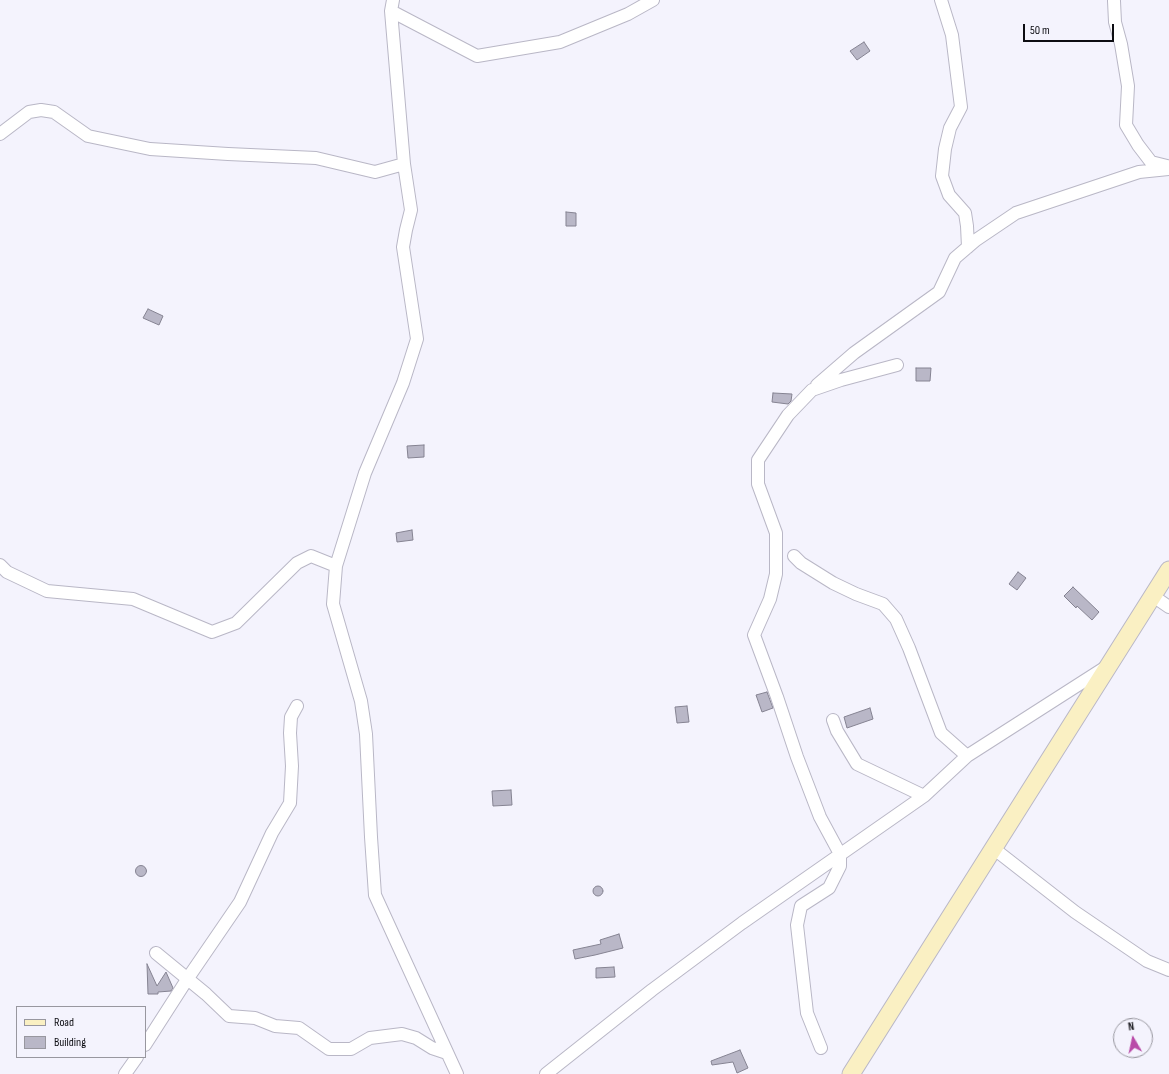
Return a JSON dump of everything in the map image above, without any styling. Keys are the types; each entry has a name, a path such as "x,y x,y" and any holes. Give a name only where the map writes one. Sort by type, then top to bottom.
{"main road":[{"path":"851,1074 1169,570"}],"street":[{"path":"392,6 477,56 560,42 628,14 653,0"},
{"path":"941,0 952,35 961,107 950,128 945,149 942,176 949,195 965,213 968,247"},
{"path":"1114,1 1116,22 1124,56 1128,86 1126,125 1138,146 1151,162 1169,168"},
{"path":"392,6 404,164 411,210 403,247 417,339 403,383 365,473 336,566 333,604 361,701 366,734 375,895 456,1074"},
{"path":"0,134 29,112 41,110 54,112 88,136 150,149 316,158 375,172 404,164"},
{"path":"821,1048 807,1013 797,925 801,906 829,888 840,866 840,854 820,817 807,784 754,635 770,599 776,574 776,533 758,484 758,460 788,415 812,390 854,353 939,292 955,258 968,247 1016,213 1139,172 1169,168"},
{"path":"812,390 841,380 897,365"},
{"path":"0,564 7,572 47,591 133,599 212,632 236,623 296,563 311,556 336,566"},
{"path":"794,556 801,564 833,583 856,594 883,604 896,619 941,733 967,756"},
{"path":"1153,596 1169,607"},
{"path":"546,1074 658,986 742,923 924,796 967,756 1108,665"},
{"path":"146,1043 188,978 240,902 272,833 290,803 292,766 290,733 291,717 297,706"},
{"path":"833,720 837,731 857,764 924,796"},
{"path":"993,848 1075,912 1147,961 1169,970"},
{"path":"156,953 188,978 229,1016 255,1018 275,1026 299,1028 329,1050 351,1049 370,1038 402,1034 416,1038 432,1048 447,1053"},
{"path":"125,1074 136,1058"}],"building":[{"path":"864,42 870,51 857,60 850,51"},
{"path":"566,212 576,213 576,226 566,226"},
{"path":"148,309 163,316 159,325 143,318"},
{"path":"916,368 931,368 930,381 916,381"},
{"path":"773,393 792,394 791,401 788,404 772,402"},
{"path":"424,445 424,457 408,458 407,446"},
{"path":"412,530 413,540 397,542 396,533"},
{"path":"1018,572 1026,578 1017,590 1009,584"},
{"path":"1073,587 1099,612 1092,620 1077,606 1076,608 1064,596"},
{"path":"767,692 773,708 762,712 756,695"},
{"path":"687,706 689,722 677,723 675,707"},
{"path":"870,708 873,719 847,728 844,717"},
{"path":"511,790 512,805 493,806 492,791"},
{"path":"141,865 145,867 147,871 145,875 141,877 137,875 135,871 137,867"},
{"path":"596,886 600,886 602,887 602,895 596,896 593,893 593,889"},
{"path":"619,934 623,948 575,959 573,950 601,944 600,940"},
{"path":"147,964 157,986 166,972 173,988 171,991 158,992 158,994 148,994"},
{"path":"614,967 615,977 596,978 596,968"},
{"path":"740,1050 748,1068 737,1073 733,1062 712,1065 711,1061"}]}
